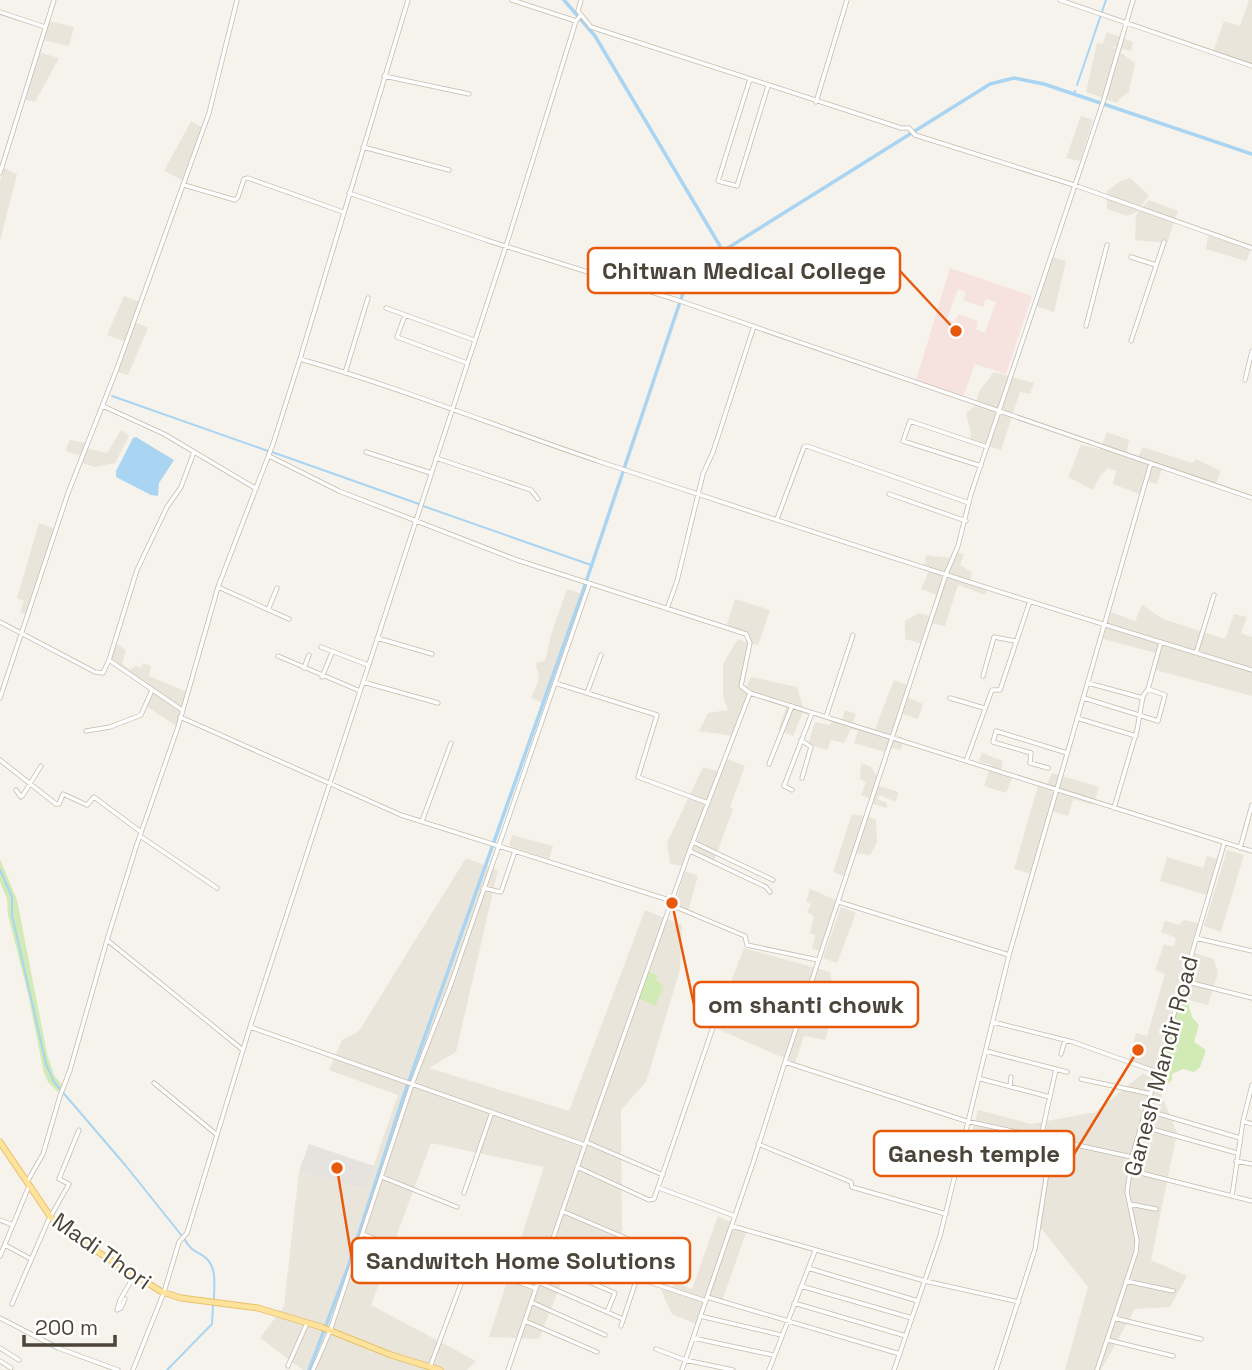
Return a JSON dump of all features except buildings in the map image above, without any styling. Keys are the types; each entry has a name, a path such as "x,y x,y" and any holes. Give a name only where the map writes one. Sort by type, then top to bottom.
{"main road":[{"name":"Madi Thori","path":"0,1142 50,1217 134,1276 164,1292 181,1298 258,1308 327,1329 391,1355 440,1370"}],"street":[{"path":"0,173 54,0"},
{"path":"0,698 68,494 103,406 209,113 237,0"},
{"path":"0,1256 28,1184 43,1154 218,587 269,456 300,359 408,0"},
{"path":"512,0 578,19 592,27 768,86 1074,185 1252,248"},
{"path":"133,1370 164,1292 179,1242 187,1233 250,1027 506,246 578,19 581,0"},
{"path":"816,102 847,0"},
{"path":"1060,0 1252,66"},
{"path":"682,1370 732,1226 946,573 958,546 987,447 1101,109 1133,0"},
{"path":"0,12 46,27"},
{"path":"384,76 469,94"},
{"path":"750,79 718,181 737,186 768,86"},
{"path":"363,147 449,170"},
{"path":"184,185 236,200 244,179 248,178 344,212"},
{"path":"349,193 754,326 1252,498"},
{"path":"1131,341 1164,242"},
{"path":"1086,326 1107,245"},
{"path":"1130,257 1156,265"},
{"path":"345,373 368,298"},
{"path":"386,308 474,341"},
{"path":"405,315 397,337 467,363"},
{"path":"667,609 677,581 698,494 754,326"},
{"path":"1245,380 1252,351"},
{"path":"300,359 698,494 1103,625 1252,670"},
{"path":"103,406 164,433 255,488"},
{"path":"981,466 903,441 910,421 987,447"},
{"path":"777,519 804,447 807,446 970,503"},
{"path":"0,622 99,674 103,673 135,577 167,507 181,487 194,452"},
{"path":"366,452 431,473"},
{"path":"269,456 328,486 415,522 586,584 746,634 750,643 741,686 750,693 1252,851"},
{"path":"436,458 531,490 538,499"},
{"path":"894,1370 946,1214 1009,955 1151,463"},
{"path":"889,494 966,520"},
{"path":"313,1370 363,1234 412,1084 451,984 555,683 586,584"},
{"path":"218,587 289,619"},
{"path":"268,610 277,588"},
{"path":"1196,653 1214,595"},
{"path":"966,761 992,690 1000,690 1030,601"},
{"path":"826,717 853,635"},
{"path":"983,676 994,636 1015,641"},
{"path":"377,638 432,654"},
{"path":"1114,808 1161,642"},
{"path":"321,648 368,665"},
{"path":"323,677 332,652"},
{"path":"304,668 309,655"},
{"path":"587,692 601,655"},
{"path":"278,656 360,691"},
{"path":"109,660 182,710"},
{"path":"363,682 438,703"},
{"path":"555,683 657,715 638,777 708,803"},
{"path":"1088,683 1143,698"},
{"path":"1084,698 1158,721 1165,695 1148,689"},
{"path":"86,731 110,727 141,715 152,690"},
{"path":"508,1370 585,1143 693,842 750,693"},
{"path":"950,698 985,708"},
{"path":"769,764 792,706"},
{"path":"792,790 784,786 812,713"},
{"path":"180,717 401,815 671,903 745,936 747,945 818,960"},
{"path":"1077,718 1136,736"},
{"path":"1048,768 1030,763 1031,753 993,742 996,731 1067,753"},
{"path":"801,740 811,747 802,778"},
{"path":"422,821 451,743"},
{"path":"0,760 56,804 59,805 63,794 87,805 94,797 140,834 217,888"},
{"path":"16,790 20,796 31,784 41,766"},
{"path":"1240,848 1252,805"},
{"path":"693,842 773,880"},
{"name":"Ganesh Mandir Road","path":"1097,1370 1136,1252 1137,1240 1127,1192 1132,1157 1224,844"},
{"path":"483,888 501,892 515,851"},
{"path":"690,851 766,887 770,892"},
{"path":"839,902 1009,955"},
{"path":"1196,938 1252,951"},
{"path":"107,940 243,1050"},
{"path":"1184,981 1252,998"},
{"path":"577,1167 649,1200 654,1199 721,1004"},
{"path":"993,1022 1065,1040 1157,1072"},
{"path":"250,1027 585,1143 663,1175"},
{"path":"1061,1054 1065,1040"},
{"path":"986,1051 1067,1072"},
{"path":"785,1062 970,1121 1132,1157"},
{"path":"1041,1136 1056,1069"},
{"path":"1010,1087 1011,1077"},
{"path":"980,1079 1049,1097"},
{"path":"1081,1079 1151,1094"},
{"path":"154,1083 216,1134"},
{"path":"1231,1197 1243,1121 1252,1085"},
{"path":"1146,1110 1240,1138"},
{"path":"464,1193 492,1112"},
{"path":"1243,1121 1252,1124"},
{"path":"1141,1126 1237,1153"},
{"path":"12,1304 50,1217 69,1184 59,1179 79,1130"},
{"path":"996,1370 1035,1249 1052,1140"},
{"path":"758,1144 850,1182 852,1187 946,1214"},
{"path":"1236,1161 1252,1164"},
{"path":"1129,1170 1252,1201"},
{"path":"382,1177 457,1207"},
{"path":"659,1188 735,1216"},
{"path":"1130,1204 1156,1209"},
{"path":"562,1211 635,1242"},
{"path":"0,1220 13,1225"},
{"path":"732,1226 925,1281 1019,1302"},
{"path":"363,1234 399,1249"},
{"path":"5,1245 31,1259"},
{"path":"769,1370 816,1250"},
{"path":"545,1263 615,1293 607,1312"},
{"path":"430,1367 468,1265 536,1288"},
{"path":"808,1268 918,1301"},
{"path":"125,1299 117,1310 134,1276"},
{"path":"621,1326 637,1278 900,1354"},
{"path":"1126,1281 1173,1291"},
{"path":"538,1282 624,1320"},
{"path":"801,1286 912,1318"},
{"path":"531,1302 606,1335"},
{"path":"794,1303 906,1336"},
{"path":"700,1316 782,1335"},
{"path":"0,1318 58,1348 118,1370"},
{"path":"1114,1318 1201,1339"},
{"path":"525,1321 597,1352"},
{"path":"288,1366 307,1323"},
{"path":"694,1338 774,1355"},
{"path":"1108,1340 1173,1356"},
{"path":"0,1348 19,1360"},
{"path":"656,1349 685,1360 733,1370"},
{"path":"0,1361 11,1368"}],"shaded area":[{"path":"1249,0 1252,0 1252,65 1213,52 1224,21 1240,26"},
{"path":"48,21 74,27 69,46 42,40"},
{"path":"1107,32 1133,42 1131,51 1112,46 1135,63 1129,92 1117,103 1086,92 1097,43 1109,45 1103,43"},
{"path":"38,52 59,58 35,102 23,99"},
{"path":"1081,116 1093,120 1080,161 1066,158"},
{"path":"191,121 202,127 182,180 164,171"},
{"path":"4,168 17,174 0,241 0,181"},
{"path":"1130,178 1149,195 1137,212 1127,216 1107,209 1107,191"},
{"path":"1149,200 1178,211 1167,243 1135,240 1136,215"},
{"path":"1208,235 1251,249 1246,261 1206,249"},
{"path":"1052,257 1066,261 1054,312 1036,306"},
{"path":"950,268 1032,296 1006,374 975,364 963,397 916,380","holes":["958,289 966,292 963,300 983,307 986,299 996,302 985,333 976,329 978,321 958,314 955,322 947,319"]},
{"path":"124,296 140,302 126,342 107,335"},
{"path":"135,322 148,328 128,375 117,372"},
{"path":"994,372 1034,383 1030,394 1020,392 1001,450 970,440 966,413 974,407 980,390"},
{"path":"121,430 129,436 115,463 94,467 79,462 81,456 65,451 70,440 87,443 86,448 107,453"},
{"path":"1107,432 1129,440 1127,451 1134,458 1137,458 1143,447 1192,463 1196,459 1221,471 1215,486 1155,466 1162,469 1157,484 1146,481 1139,494 1113,484 1116,471 1108,468 1093,490 1068,477 1081,445 1100,449"},
{"path":"39,523 56,529 27,614 20,613 24,601 17,598"},
{"path":"954,552 964,554 960,565 972,572 970,581 988,587 985,595 958,585 945,626 930,623 923,644 905,639 905,621 919,613 930,616 936,595 921,589 930,568 924,566 926,555 949,558"},
{"path":"567,589 582,594 543,703 531,698 538,682 537,662 543,662 546,658"},
{"path":"735,599 770,610 758,645 750,643 741,686 745,689 751,677 797,687 804,710 793,736 778,730 787,705 750,693 733,736 699,731 708,713 728,710 723,696 723,664 738,639 749,643 746,634 726,627"},
{"path":"1142,605 1163,619 1225,639 1234,614 1247,617 1241,633 1252,637 1252,696 1152,669 1156,653 1103,639 1111,612 1135,621"},
{"path":"114,642 126,650 122,664 130,670 135,666 141,668 143,663 151,666 149,676 187,692 179,710 178,727 146,706 152,691 109,657"},
{"path":"894,680 909,686 909,698 923,704 918,719 903,714 896,735 904,738 901,750 891,748 885,752 854,743 858,731 851,729 844,743 831,740 827,750 808,745 815,722 830,725 832,721 841,723 845,710 856,714 853,723 875,729"},
{"path":"982,753 1003,761 1000,774 1012,778 1006,793 984,786 991,765 979,761"},
{"path":"727,759 745,766 714,861 692,853"},
{"path":"861,763 871,767 879,786 898,792 896,802 879,795 877,799 887,803 887,808 873,804 874,800 861,795 866,782 860,779"},
{"path":"703,767 718,771 683,866 670,864 667,843"},
{"path":"1052,773 1059,775 1031,874 1014,869 1039,782 1047,784"},
{"path":"1062,776 1099,787 1093,805 1073,799 1068,816 1052,811"},
{"path":"852,814 876,820 877,842 870,855 855,853 843,876 833,872"},
{"path":"512,835 553,846 549,859 509,846"},
{"path":"1227,850 1244,855 1221,932 1204,926"},
{"path":"1207,856 1217,859 1207,895 1160,881 1167,857 1203,868"},
{"path":"466,858 498,870 456,1052 429,1068 569,1111 645,910 682,925 680,970 646,1082 621,1110 622,1245 575,1249 539,1339 489,1337 544,1167 431,1143 371,1305 476,1361 467,1370 303,1370 260,1338 284,1306 299,1171 365,1190 398,1095 329,1070 342,1040 359,1031"},
{"path":"685,871 698,876 688,911 674,906"},
{"path":"810,889 836,900 820,951 812,949 815,935 810,933 814,916 807,912 811,904 806,902"},
{"path":"841,907 856,913 837,963 823,958"},
{"path":"1184,920 1198,923 1154,1069 1128,1061 1136,1033 1147,1036 1165,974 1155,970 1164,944 1174,947 1176,938 1161,932 1165,921 1179,925"},
{"path":"744,948 830,972 832,983 906,1007 902,1026 839,1002 833,1016 805,1006 802,1014 830,1023 825,1040 804,1036 795,1063 713,1027"},
{"path":"1195,953 1214,959 1218,973 1208,1005 1181,998"},
{"path":"1143,1073 1156,1081 1177,1133 1151,1260 1187,1276 1170,1307 1135,1309 1101,1370 1065,1370 1088,1287 1036,1222 1047,1153 971,1138 978,1110 1031,1124 1096,1112"},
{"path":"309,1144 374,1166 366,1190 299,1171"},
{"path":"718,1216 747,1230 722,1301 708,1298 696,1324 672,1314 661,1290 673,1287 675,1282 692,1289"}],"green space":[{"path":"0,859 17,900 47,1054 54,1075 62,1085 58,1092 48,1082 44,1073 8,915 7,899 0,882"},
{"path":"647,971 658,976 656,980 664,986 655,1006 638,998"},
{"path":"1181,998 1187,999 1192,1017 1199,1025 1194,1042 1206,1050 1200,1067 1194,1072 1183,1069 1172,1074 1172,1080 1167,1084 1160,1084 1157,1080"}],"water":[{"path":"136,437 174,460 159,483 158,496 116,477 116,471"}],"waterway":[{"path":"564,0 595,36 720,246"},
{"path":"1077,85 1106,0"},
{"path":"309,1370 348,1267 403,1098 584,588 684,290 695,273 707,261 990,84 1014,78 1044,84 1252,154"},
{"path":"112,396 268,451"},
{"path":"272,452 419,504"},
{"path":"423,506 591,565"},
{"path":"0,870 12,897 12,915 46,1064 54,1082 182,1236"},
{"path":"185,1240 210,1263 214,1278 214,1299"},
{"path":"167,1370 212,1324 213,1306"}],"place":[{"name":"Chitwan Medical College","path":"956,331"},
{"name":"om shanti chowk","path":"672,903"},
{"name":"Ganesh temple","path":"1138,1050"},
{"name":"Sandwitch Home Solutions","path":"337,1168"}]}
